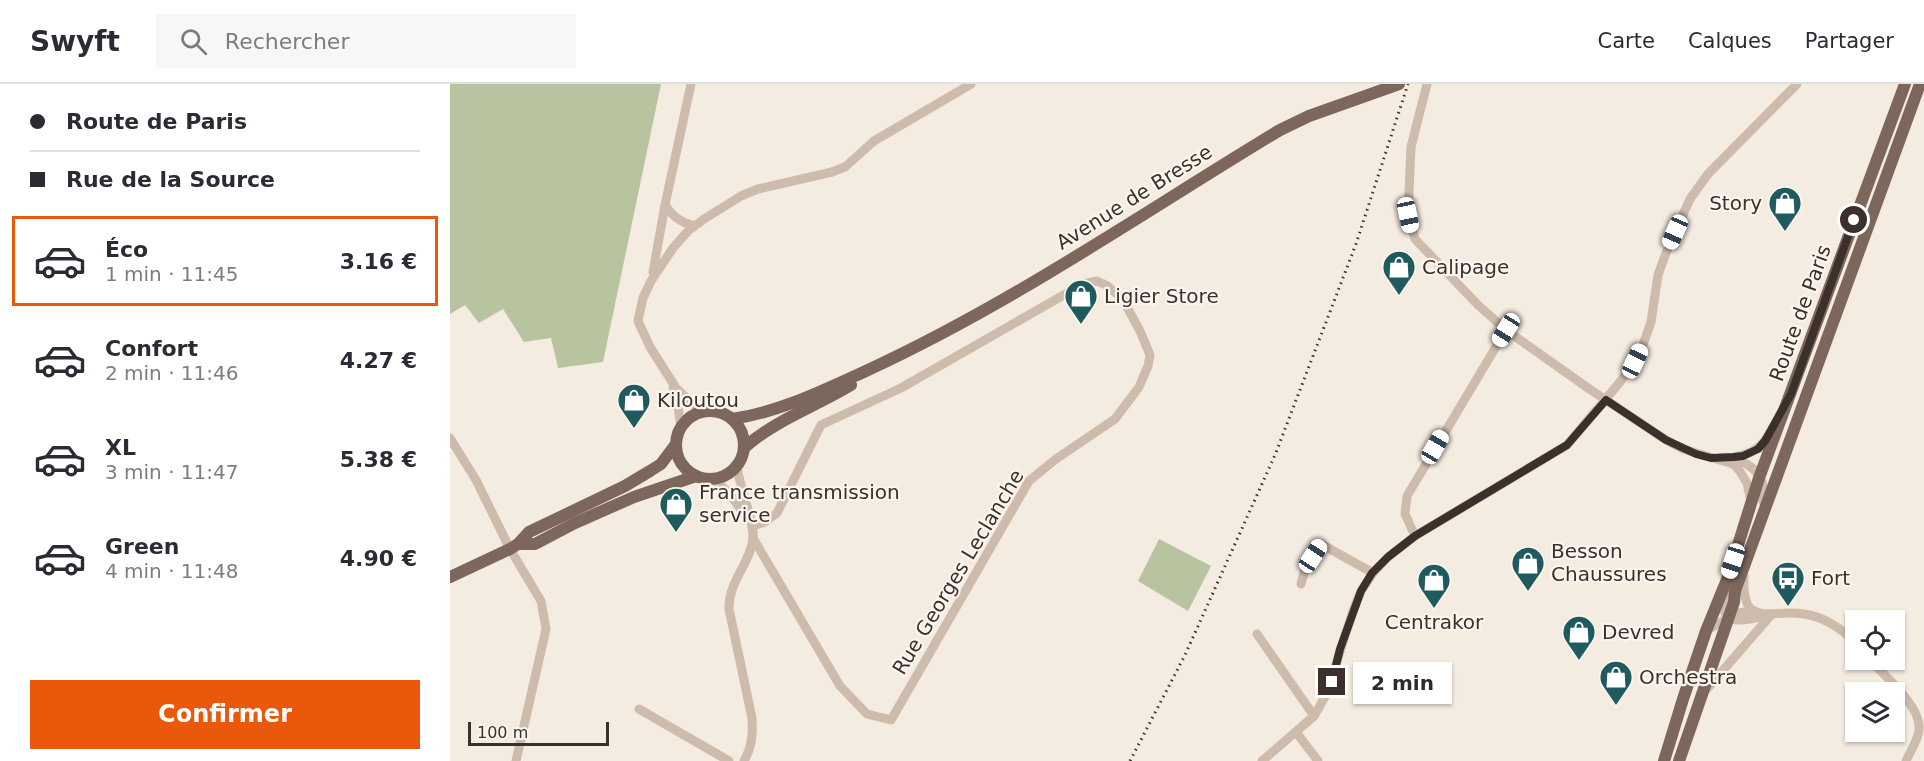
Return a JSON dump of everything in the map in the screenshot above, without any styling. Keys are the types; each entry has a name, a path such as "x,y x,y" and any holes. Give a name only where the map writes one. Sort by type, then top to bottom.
{"main road":[{"name":"Avenue de Bresse","path":"732,419 743,418 809,397 895,357 1000,302 1280,130 1309,116 1399,84"},
{"name":"Route de Paris","path":"1664,761 1706,631 1728,577 1760,477 1905,84"},
{"name":"Route de Paris","path":"1678,761 1762,517 1920,84"},
{"name":"Avenue de Bresse","path":"744,448 778,422 830,398 895,357"},
{"path":"450,577 514,547 535,544 574,523 634,497 696,477 713,479 722,477 737,466 744,448 739,428 732,419 723,414 705,412 687,419 681,427 676,444 662,464 625,486 529,532 514,547"},
{"path":"676,444 681,464 696,477"}],"street":[{"path":"651,280 691,84"},
{"path":"705,412 684,396 667,375 638,321 643,298 651,280 673,248 694,226 741,196 758,189 845,167 874,141 971,84"},
{"path":"1427,84 1411,147 1408,215 1415,239 1506,330 1606,400 1683,449 1716,458 1748,476 1767,476 1780,470"},
{"path":"1262,761 1314,716 1332,682 1340,649 1361,591 1372,573 1415,536 1567,445 1606,400 1635,361 1644,342 1651,322 1658,275 1696,188 1707,174 1797,84"},
{"path":"665,205 670,214 681,222 694,226"},
{"name":"Rue Georges Leclanche","path":"752,526 765,522 777,513 821,425 901,388 1083,284 1097,281 1122,298 1150,355 1139,387 1115,419 1056,459 1029,481 891,720 867,714 840,686 753,538"},
{"path":"1415,536 1405,514 1404,506 1407,496 1506,330"},
{"path":"667,375 677,400 681,427"},
{"path":"1716,458 1734,457 1753,452 1762,446 1791,394"},
{"path":"450,438 514,547 541,601 546,629 516,761"},
{"path":"1734,457 1747,463 1760,477 1765,490 1762,517"},
{"path":"737,466 753,538 751,549 729,598 729,609 752,718 751,745 744,761"},
{"path":"1739,470 1747,483 1751,505"},
{"path":"713,479 729,492 752,526"},
{"path":"1301,584 1305,569 1321,544 1372,573"},
{"path":"1745,565 1743,587 1745,600 1755,611"},
{"path":"1728,577 1724,604 1728,616 1740,622 1769,615 1801,613 1817,616 1845,632"},
{"path":"1706,631 1736,613 1755,611 1769,615"},
{"path":"1701,695 1769,615"},
{"path":"1257,634 1314,716"},
{"path":"1879,670 1912,707 1921,721 1906,761"},
{"path":"639,709 729,761"},
{"path":"1296,732 1318,761"}],"green space":[{"path":"450,84 661,84 603,362 558,368 551,338 524,342 503,309 479,323 465,305 450,314"},
{"path":"1159,539 1211,566 1188,611 1138,581"}],"railway":[{"path":"1130,761 1185,655 1275,455 1356,244 1408,84"}],"place":[{"name":"Story","path":"1785,232"},
{"name":"Calipage","path":"1399,296"},
{"name":"Ligier Store","path":"1081,325"},
{"name":"Kiloutou","path":"634,429"},
{"name":"France transmission service","path":"676,533"},
{"name":"Besson Chaussures","path":"1528,592"},
{"name":"Fort","path":"1788,607"},
{"name":"Centrakor","path":"1434,609"},
{"name":"Devred","path":"1579,661"},
{"name":"Orchestra","path":"1616,706"}],"route":[{"path":"1332,682 1353,611 1372,573 1415,536 1567,445 1606,400 1666,440 1696,454 1711,458 1743,456 1762,446 1791,394 1854,220"}]}
